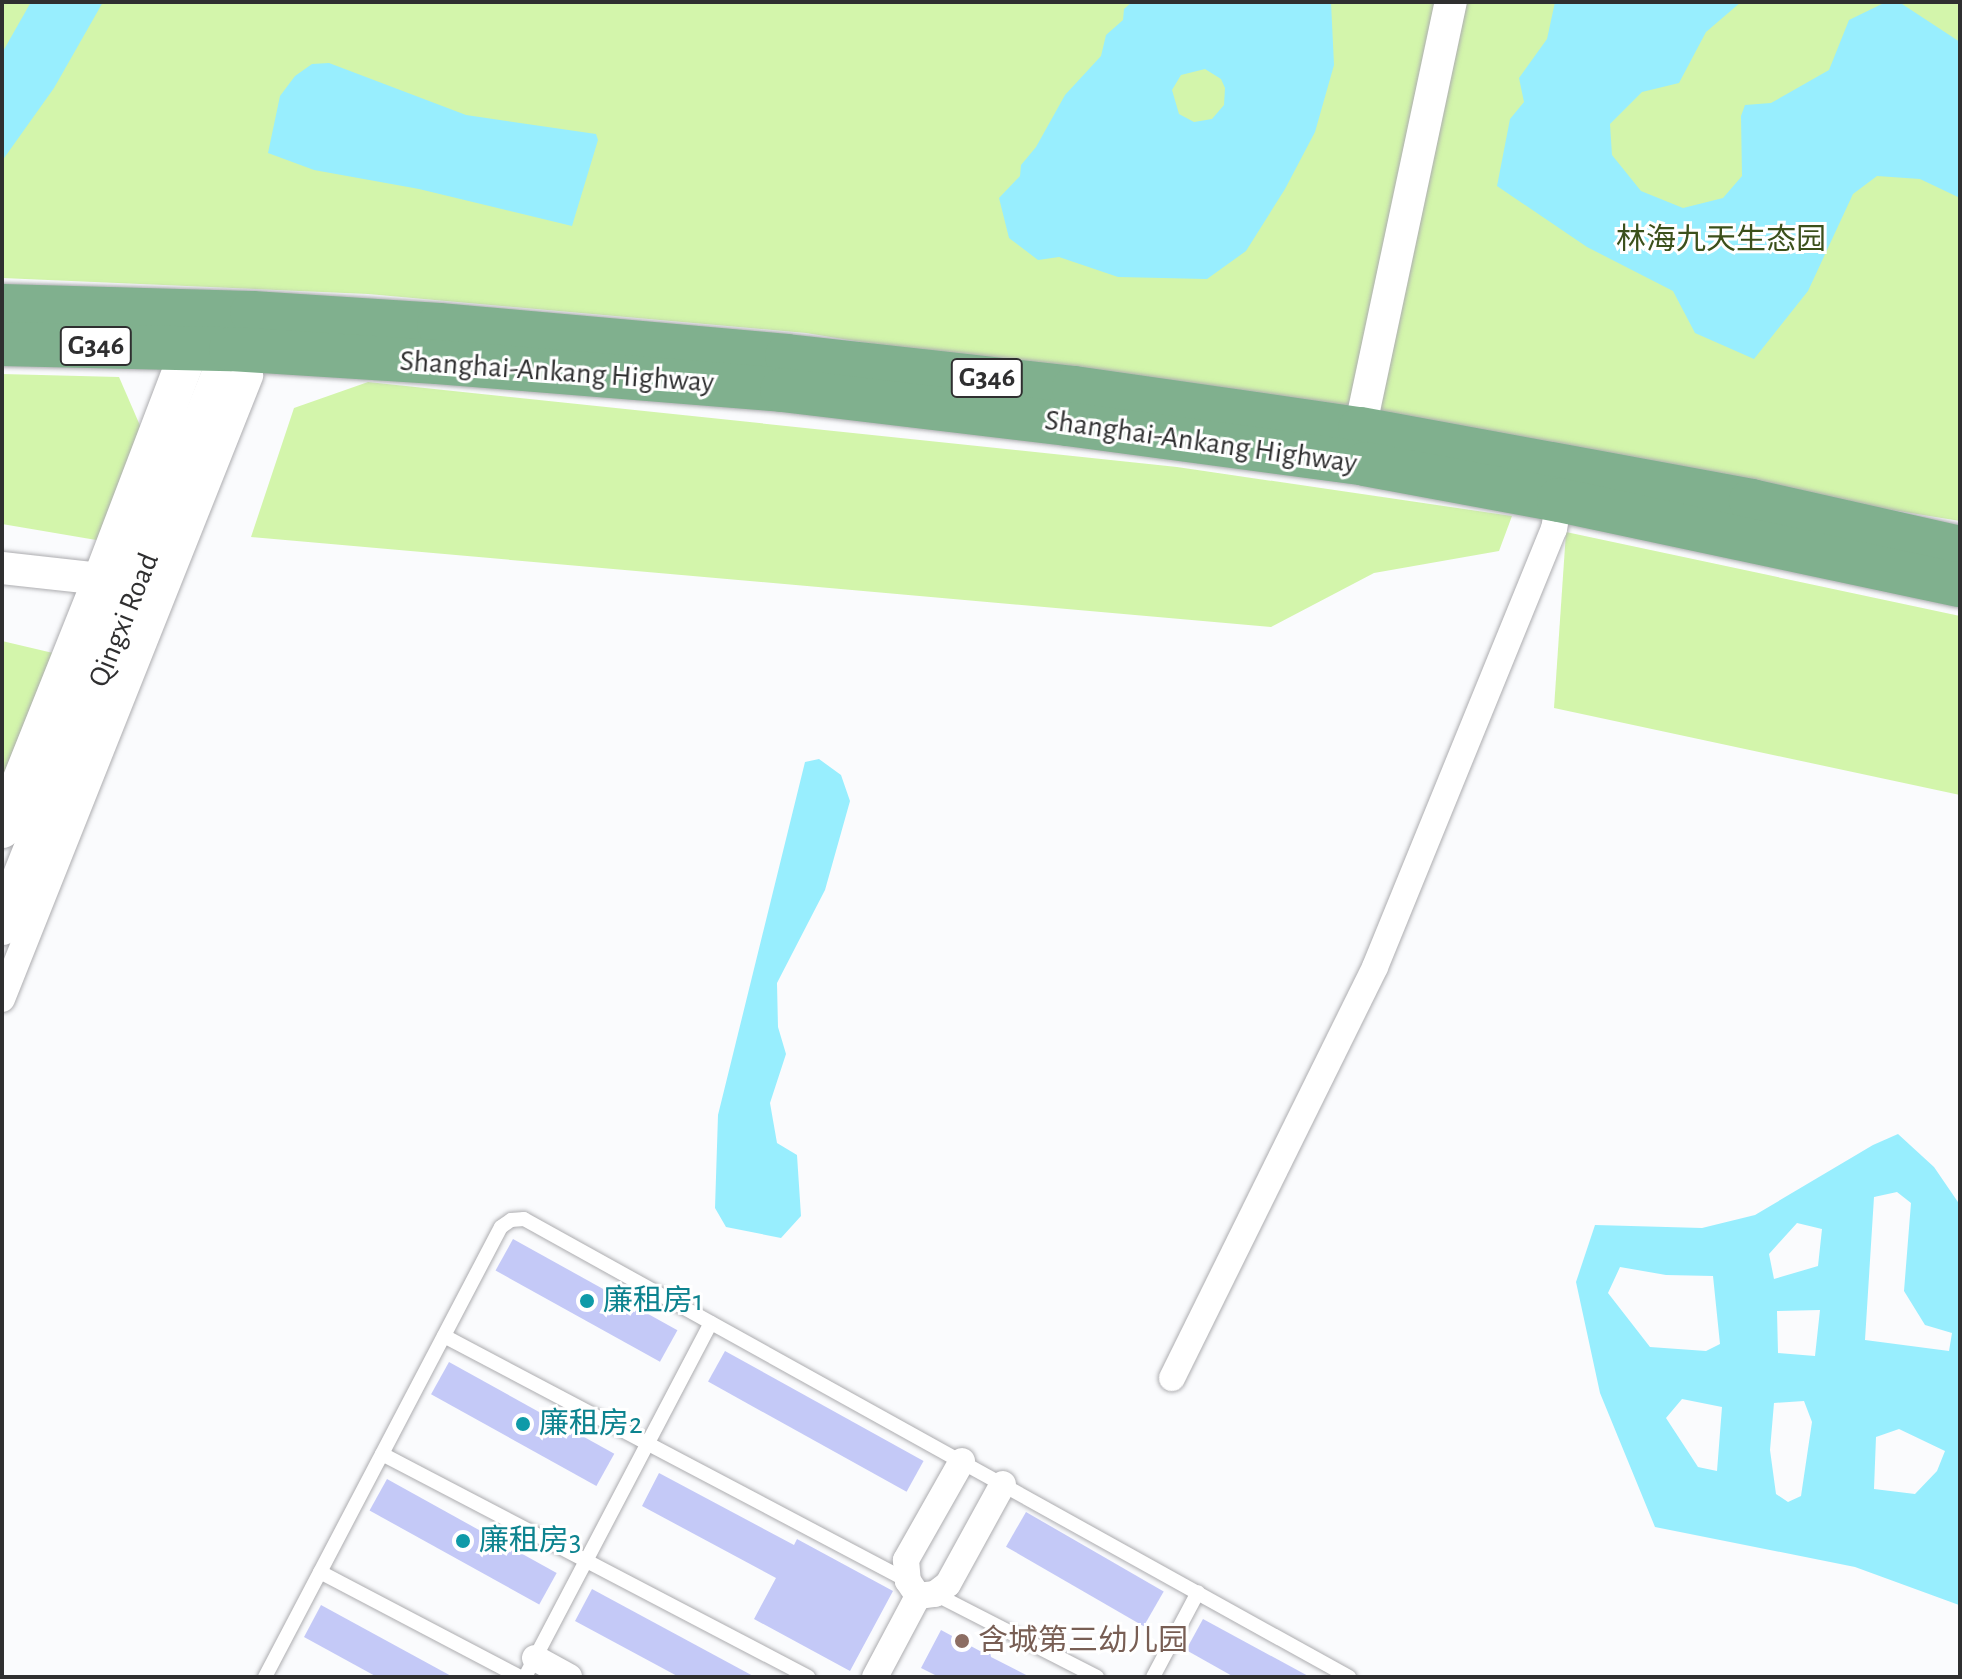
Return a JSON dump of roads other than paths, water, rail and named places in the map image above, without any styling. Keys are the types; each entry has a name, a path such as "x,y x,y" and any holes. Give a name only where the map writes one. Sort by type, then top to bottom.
{"highway":[{"name":"Shanghai-Ankang Highway","path":"2,306 224,339 782,390 1365,464 1751,501 1960,548"},
{"name":"Shanghai-Ankang Highway","path":"2,344 224,339 439,325 787,356 1074,388 1360,429 1960,585"}],"main road":[{"name":"Qingxi Road","path":"2,829 102,579 224,339"},
{"name":"Qingxi Road","path":"2,926 224,339"}],"street":[{"path":"1360,429 1451,2"},
{"path":"2,999 224,339"},
{"path":"1172,1378 1375,967 1554,529 1562,483"},
{"path":"2,568 102,579"},
{"path":"921,1591 906,1560 962,1461"},
{"path":"875,1677 921,1591 948,1584 1003,1484"},
{"path":"526,1671 569,1677"}],"lane":[{"path":"265,1677 501,1227 511,1220 524,1219 1349,1677"},
{"path":"320,1572 526,1671 711,1323"},
{"path":"444,1336 921,1591 958,1603 1097,1677"},
{"path":"382,1454 808,1677"},
{"path":"1153,1677 1198,1592"}],"water":[{"path":"31,2 103,2 54,88 2,161 2,53"},
{"path":"1132,2 1331,2 1334,65 1315,132 1285,189 1246,251 1207,279 1118,277 1059,257 1038,260 1009,238 999,198 1020,176 1021,165 1036,147 1065,95 1101,56 1106,35 1123,20 1124,9","holes":["1205,69 1221,79 1225,88 1224,105 1212,119 1194,122 1179,114 1172,90 1181,75"]},
{"path":"1555,2 1741,2 1706,32 1679,83 1642,92 1610,124 1612,155 1641,191 1683,208 1723,198 1742,176 1741,116 1745,105 1771,103 1829,70 1849,20 1886,2 1899,2 1960,42 1960,198 1920,179 1877,176 1853,194 1808,291 1754,359 1695,333 1673,291 1587,247 1497,186 1510,119 1524,102 1519,78 1547,39"},
{"path":"329,63 466,115 596,134 598,140 572,226 419,189 314,170 268,153 280,96 295,76 312,64"},
{"path":"819,759 841,775 850,801 825,890 777,983 778,1027 786,1054 770,1103 777,1143 797,1155 801,1216 781,1238 726,1227 715,1208 718,1115 805,762"},
{"path":"1898,1134 1934,1167 1960,1205 1959,1605 1855,1567 1655,1527 1600,1393 1576,1282 1595,1225 1702,1228 1755,1215 1873,1145","holes":["1897,1192 1911,1203 1904,1291 1925,1325 1952,1333 1949,1351 1865,1340 1874,1197","1797,1223 1822,1229 1818,1266 1774,1279 1769,1254","1620,1267 1666,1275 1713,1276 1720,1344 1706,1351 1650,1347 1608,1293","1820,1310 1815,1356 1778,1353 1777,1311","1682,1399 1722,1407 1717,1471 1698,1467 1666,1418","1804,1401 1812,1422 1801,1496 1788,1502 1776,1494 1770,1450 1774,1403","1899,1429 1945,1451 1937,1471 1915,1494 1874,1489 1876,1437"]}],"place":[{"name":"廉租房1","path":"587,1301"},
{"name":"廉租房2","path":"523,1424"},
{"name":"廉租房3","path":"463,1541"},
{"name":"含城第三幼儿园","path":"962,1641"}],"park label":[{"name":"林海九天生态园","path":"1721,240"}]}
